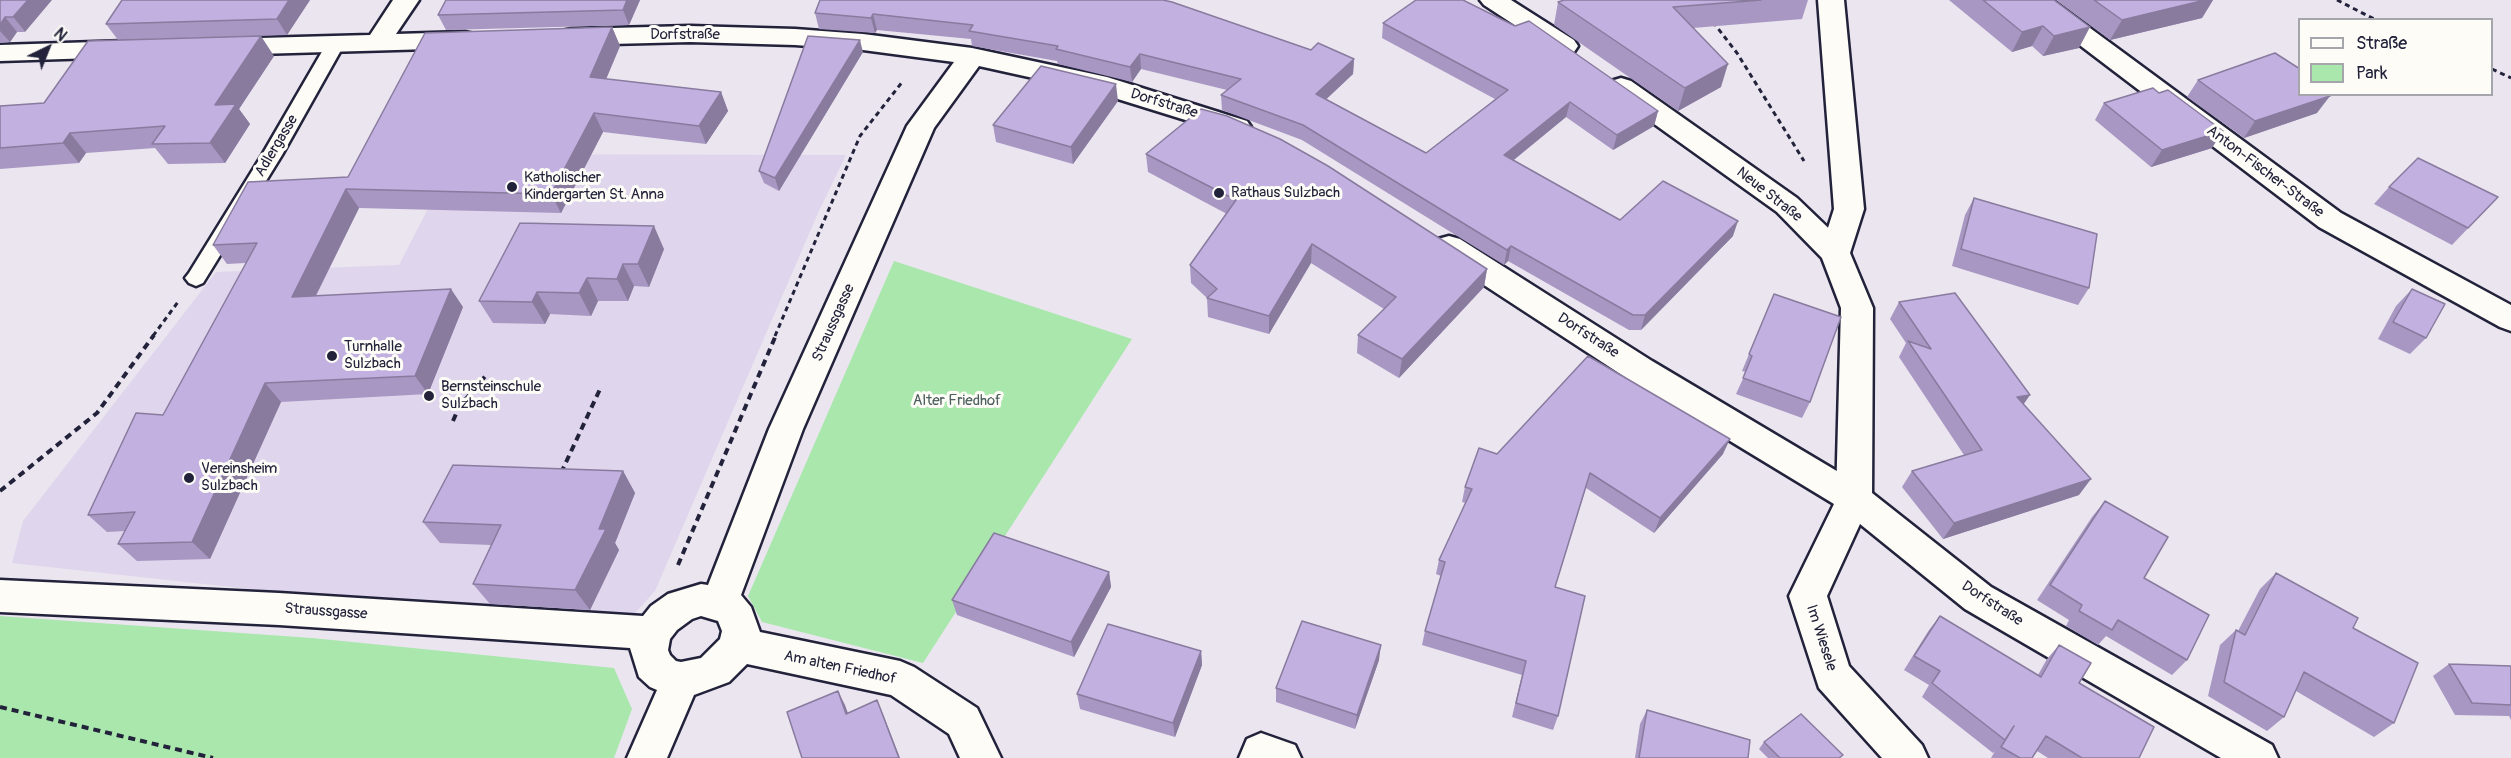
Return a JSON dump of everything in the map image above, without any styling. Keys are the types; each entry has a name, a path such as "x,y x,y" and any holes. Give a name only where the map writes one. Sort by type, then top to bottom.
{"street":[{"path":"378,42 406,0"},
{"name":"Neue Straße","path":"1493,0 1590,64 1787,205 1835,253 1857,308 1854,499"},
{"path":"1831,0 1849,209 1835,253"},
{"name":"Anton-Fischer-Straße","path":"2036,0 2330,220 2511,319"},
{"name":"Dorfstraße","path":"551,38 690,34 783,37 972,56 1096,83 1171,105 1259,136"},
{"path":"197,47 493,39"},
{"path":"0,53 151,49"},
{"name":"Straussgasse","path":"720,602 786,429 921,126 972,56"},
{"name":"Dorfstraße","path":"1429,234 1640,370 1854,499 1978,598 2258,758"},
{"name":"Im Wiesele","path":"1854,499 1808,596 1833,676 1908,758"},
{"name":"Straussgasse","path":"0,596 658,626"},
{"path":"701,600 720,602 731,609 738,619 741,631 738,645 728,659 715,670 699,677 681,680 664,675 653,665 649,650 658,626 681,606 701,600"},
{"name":"Am alten Friedhof","path":"738,645 900,680 963,721 981,758"},
{"path":"647,758 681,680"},
{"path":"1259,758 1262,752 1281,758"}],"lane":[{"name":"Adlergasse","path":"196,278 272,155 336,44"}],"path":[{"path":"2337,0 2372,18"},
{"path":"1710,18 1737,53 1816,181 1787,205"},
{"path":"658,626 664,598 860,136 928,50"},
{"path":"2493,69 2511,78"},
{"path":"0,491 97,413 196,278"},
{"path":"453,421 459,407 488,373"},
{"path":"557,482 601,387"},
{"path":"0,707 213,758"}],"shaded area":[{"name":"Bernsteinschule Sulzbach","path":"393,154 846,155 818,213 655,591 625,624 469,613 12,563 23,521 216,272 399,265 436,193"}],"green space":[{"name":"Alter Friedhof","path":"894,261 1132,339 923,663 762,622 748,596"},
{"path":"0,616 312,638 614,668 632,709 614,758 0,758"}],"building":[{"path":"0,0 28,0 13,17 5,17 0,25"},
{"path":"122,0 289,0 277,19 106,24"},
{"path":"446,0 627,0 623,10 438,15"},
{"path":"820,0 1163,0 1172,2 1311,50 1318,43 1354,59 1316,94 1426,153 1508,90 1383,23 1416,0 1463,0 1515,26 1529,21 1658,111 1617,135 1570,102 1504,155 1620,220 1663,181 1738,221 1645,315 1633,315 1511,246 1507,250 1303,125 1221,95 1241,79 1140,54 1130,67 1056,49 1058,46 969,31 973,25 873,14 871,18 815,13"},
{"path":"1564,0 1761,0 1673,7 1728,64 1685,88 1558,2"},
{"path":"1983,0 2054,0 2090,27 2054,36 2043,26 2022,32"},
{"path":"2094,0 2205,0 2122,20"},
{"path":"612,27 590,77 721,92 699,126 594,113 551,194 346,189 292,297 451,289 415,376 265,383 192,542 118,544 135,512 88,515 136,413 163,415 257,243 213,245 248,182 348,177 425,33"},
{"path":"261,36 215,105 236,104 210,143 152,144 165,126 70,133 63,143 0,148 0,106 44,103 88,41"},
{"path":"808,36 860,40 775,178 759,171"},
{"path":"2275,53 2298,68 2298,96 2330,96 2255,121 2198,80"},
{"path":"1041,66 1116,84 1071,147 993,125"},
{"path":"2153,88 2159,93 2168,90 2223,131 2162,150 2104,103"},
{"path":"1201,109 1227,116 1280,139 1328,166 1487,269 1402,359 1358,335 1396,297 1312,244 1269,316 1207,298 1217,289 1190,265 1236,200 1146,154"},
{"path":"2418,158 2498,197 2468,228 2389,187"},
{"path":"1974,198 2097,234 2089,288 1961,249"},
{"path":"520,223 654,226 638,264 623,264 617,279 587,278 579,293 537,292 532,302 479,301"},
{"path":"2412,289 2445,304 2426,338 2393,322"},
{"path":"1955,293 2030,395 2017,397 2091,479 1954,523 1912,471 1982,450 1908,341 1931,349 1899,302"},
{"path":"1774,294 1841,317 1810,402 1743,378 1752,356 1749,354"},
{"path":"1588,356 1730,439 1660,518 1590,473 1555,587 1585,596 1558,716 1516,703 1526,661 1425,631 1445,562 1439,560 1472,489 1465,487 1479,448 1497,454"},
{"path":"453,465 623,471 599,529 606,529 575,590 473,584 501,525 423,522"},
{"path":"2105,501 2168,537 2144,578 2209,615 2187,660 2118,620 2112,630 2079,611 2082,605 2050,585"},
{"path":"994,533 1109,572 1071,642 952,600"},
{"path":"2276,573 2358,618 2353,628 2418,663 2394,723 2304,672 2284,717 2224,682 2236,630 2245,635"},
{"path":"1940,616 2041,677 2059,645 2091,663 2079,683 2154,727 2139,758 2082,758 2046,736 2032,758 2020,758 2001,747 2014,726 2005,740 1932,683 1940,671 1914,656"},
{"path":"1302,621 1381,645 1357,715 1276,688"},
{"path":"1108,624 1201,651 1173,723 1077,694"},
{"path":"2449,664 2511,666 2511,705 2472,703"},
{"path":"838,691 846,714 877,700 899,758 802,758 787,712"},
{"path":"1647,710 1750,740 1748,758 1639,758"},
{"path":"1801,714 1843,755 1839,758 1780,758 1764,742"}],"place":[{"name":"Katholischer Kindergarten St. Anna","path":"512,187"},
{"name":"Rathaus Sulzbach","path":"1219,193"},
{"name":"Turnhalle Sulzbach","path":"332,356"},
{"name":"Bernsteinschule Sulzbach","path":"429,396"},
{"name":"Vereinsheim Sulzbach","path":"189,478"}]}
